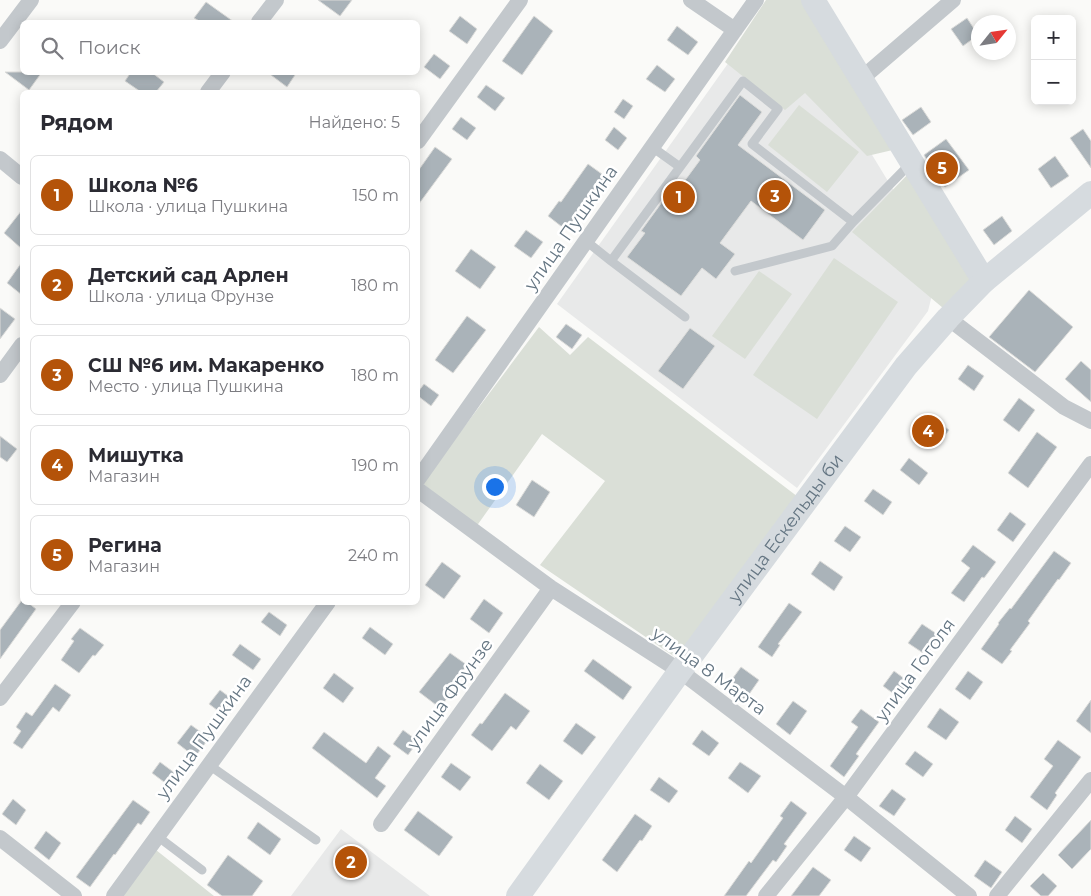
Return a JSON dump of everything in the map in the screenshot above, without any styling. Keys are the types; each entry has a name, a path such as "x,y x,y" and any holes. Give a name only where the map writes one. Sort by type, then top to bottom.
{"street":[{"path":"0,42 31,0"},
{"path":"261,20 276,0"},
{"path":"420,138 520,0"},
{"path":"691,0 735,30"},
{"name":"улица Пушкина","path":"420,476 756,0"},
{"path":"812,0 984,280"},
{"path":"861,79 953,0"},
{"path":"209,90 220,75"},
{"path":"0,159 20,175"},
{"name":"улица Ескельды би","path":"518,896 680,671 906,366 984,280 1091,193"},
{"path":"948,318 1064,407 1091,421"},
{"path":"0,375 20,348"},
{"name":"улица Гоголя","path":"766,896 846,797 1091,464"},
{"name":"улица 8 Марта","path":"420,491 551,588 680,671 846,797 969,896"},
{"name":"улица Фрунзе","path":"381,824 551,588"},
{"path":"0,698 71,605"},
{"name":"улица Пушкина","path":"114,896 326,605"},
{"path":"997,896 1091,780"},
{"path":"0,838 74,896"}],"lane":[{"path":"611,261 743,81 778,109 752,144 852,222"},
{"path":"652,146 680,167"},
{"path":"735,271 832,246 852,222 912,162"},
{"path":"586,241 685,317"},
{"path":"210,765 316,840"},
{"path":"157,836 202,870"}],"shaded area":[{"path":"766,0 804,0 897,149 867,156 805,93 785,110 725,62"},
{"path":"773,0 778,0 928,247 932,295 928,311 797,488 557,304"},
{"path":"799,105 859,152 827,192 768,145"},
{"path":"912,170 982,283 943,308 852,232"},
{"path":"834,258 898,302 817,419 753,375"},
{"path":"759,271 792,294 745,359 712,336"},
{"path":"539,327 570,355 588,337 802,500 678,659 540,565 605,481 542,434 476,527 422,483"},
{"path":"341,829 430,896 291,896"},
{"path":"156,850 214,896 123,896"}],"building":[{"path":"318,0 352,0 340,16"},
{"path":"206,2 231,20 198,20 194,18"},
{"path":"460,16 477,29 467,44 449,31"},
{"path":"534,16 553,31 522,75 502,61"},
{"path":"967,18 971,24 971,40 963,46 951,29"},
{"path":"677,26 698,42 688,55 667,40"},
{"path":"434,54 450,66 440,79 424,67"},
{"path":"657,65 675,79 665,92 646,79"},
{"path":"5,72 20,72 20,75 40,75 29,90"},
{"path":"129,75 155,75 164,82 158,90 138,90 125,81"},
{"path":"271,75 295,75 287,87"},
{"path":"486,85 505,98 495,111 477,97"},
{"path":"740,95 762,112 738,145 825,210 803,240 751,201 720,243 735,254 716,279 702,268 681,296 627,257 645,233 641,231 665,198 669,202 700,160 696,156"},
{"path":"623,99 633,106 624,119 614,112"},
{"path":"921,107 931,122 913,135 902,120"},
{"path":"461,117 476,128 467,140 452,129"},
{"path":"614,127 627,138 618,150 605,140"},
{"path":"1083,129 1091,141 1091,168 1070,138"},
{"path":"946,139 969,170 945,187 924,155"},
{"path":"435,147 452,159 420,202 420,168"},
{"path":"1055,156 1069,176 1051,188 1038,169"},
{"path":"588,164 606,177 566,230 548,216 559,201 561,202"},
{"path":"20,213 20,247 4,233"},
{"path":"1002,216 1012,231 994,245 983,230"},
{"path":"526,230 543,242 531,258 514,246"},
{"path":"471,249 496,267 480,289 455,271"},
{"path":"20,265 20,293 7,283"},
{"path":"1029,290 1073,327 1035,372 989,337"},
{"path":"0,308 15,319 0,339"},
{"path":"467,316 486,330 453,373 435,360"},
{"path":"566,324 582,335 572,349 556,337"},
{"path":"690,328 715,346 683,389 658,371"},
{"path":"1081,361 1091,370 1091,402 1065,379"},
{"path":"968,365 984,376 974,391 958,379"},
{"path":"424,384 439,395 431,406 420,398 420,389"},
{"path":"1019,398 1035,410 1019,432 1003,420"},
{"path":"933,418 949,430 938,445 922,433"},
{"path":"1037,432 1057,447 1028,488 1008,473"},
{"path":"0,436 17,449 7,462 0,457"},
{"path":"909,458 928,473 919,485 900,470"},
{"path":"532,480 550,492 534,517 516,505"},
{"path":"873,489 892,502 883,515 864,501"},
{"path":"1010,512 1026,524 1013,542 997,530"},
{"path":"845,526 861,537 850,552 834,541"},
{"path":"973,545 996,562 984,578 982,577 964,602 951,593 970,568 961,561"},
{"path":"1054,551 1071,563 1028,621 1030,623 1002,664 981,649 998,623 1011,609"},
{"path":"820,561 843,577 834,591 811,574"},
{"path":"442,562 461,576 444,599 425,585"},
{"path":"484,599 503,613 489,633 470,619"},
{"path":"20,603 20,605 31,605 36,609 0,659 0,630"},
{"path":"789,603 802,612 778,644 780,645 772,657 758,647"},
{"path":"269,612 287,625 280,636 261,622"},
{"path":"922,624 940,636 926,655 908,643"},
{"path":"370,627 393,644 385,655 362,638"},
{"path":"80,628 104,645 95,656 93,655 79,673 61,660 74,641 71,639"},
{"path":"240,644 261,659 253,670 232,655"},
{"path":"450,653 467,665 448,691 451,693 440,708 419,692"},
{"path":"593,659 632,687 623,700 584,671"},
{"path":"741,667 759,680 745,700 727,686"},
{"path":"894,671 909,682 898,697 883,686"},
{"path":"968,671 983,682 970,700 955,689"},
{"path":"334,673 354,688 343,703 323,688"},
{"path":"55,684 71,695 59,712 53,707 22,749 13,743 21,731 16,727 26,712 32,716"},
{"path":"220,690 236,702 225,716 209,704"},
{"path":"505,693 530,711 516,730 511,726 492,751 471,735 480,723 482,724"},
{"path":"1091,700 1091,733 1076,721"},
{"path":"793,701 807,711 790,735 776,724"},
{"path":"940,708 959,722 946,740 927,727"},
{"path":"861,709 879,722 856,754 859,756 844,777 830,766 858,727 851,722"},
{"path":"576,723 596,737 582,755 563,741"},
{"path":"191,725 209,738 195,757 177,743"},
{"path":"403,730 418,741 408,755 393,744"},
{"path":"702,730 719,743 709,756 692,744"},
{"path":"324,732 366,763 378,746 391,756 375,778 386,786 377,798 312,748"},
{"path":"1058,740 1081,757 1055,793 1057,795 1047,810 1030,797 1053,766 1044,759"},
{"path":"915,751 933,764 923,777 905,764"},
{"path":"160,762 180,777 172,788 152,773"},
{"path":"740,762 761,776 748,793 728,778"},
{"path":"451,763 471,777 460,791 441,777"},
{"path":"540,764 563,781 549,800 526,783"},
{"path":"659,777 678,791 669,803 650,790"},
{"path":"892,789 906,799 894,816 879,806"},
{"path":"13,799 26,810 16,825 2,814"},
{"path":"133,800 150,812 141,825 138,823 90,887 76,877"},
{"path":"791,801 807,813 784,844 787,846 776,862 773,860 746,896 724,896 749,861 751,863 783,818 780,816"},
{"path":"418,811 453,837 439,856 404,830"},
{"path":"635,814 652,826 617,872 602,860"},
{"path":"1015,816 1032,829 1022,843 1005,830"},
{"path":"1091,820 1091,849 1072,869 1058,855"},
{"path":"258,822 281,839 270,855 247,838"},
{"path":"46,831 61,843 49,860 34,848"},
{"path":"854,836 871,848 861,862 844,850"},
{"path":"228,855 263,881 252,896 222,896 207,885"},
{"path":"985,860 1002,872 991,888 974,876"},
{"path":"813,867 831,880 819,896 791,896"},
{"path":"1043,873 1057,886 1048,896 1041,896 1030,886"}],"place":[{"name":"Регина","path":"942,168"},
{"name":"СШ №6 им. Макаренко","path":"775,196"},
{"name":"Школа №6","path":"679,197"},
{"name":"Мишутка","path":"928,431"},
{"name":"Детский сад Арлен","path":"351,862"}]}
